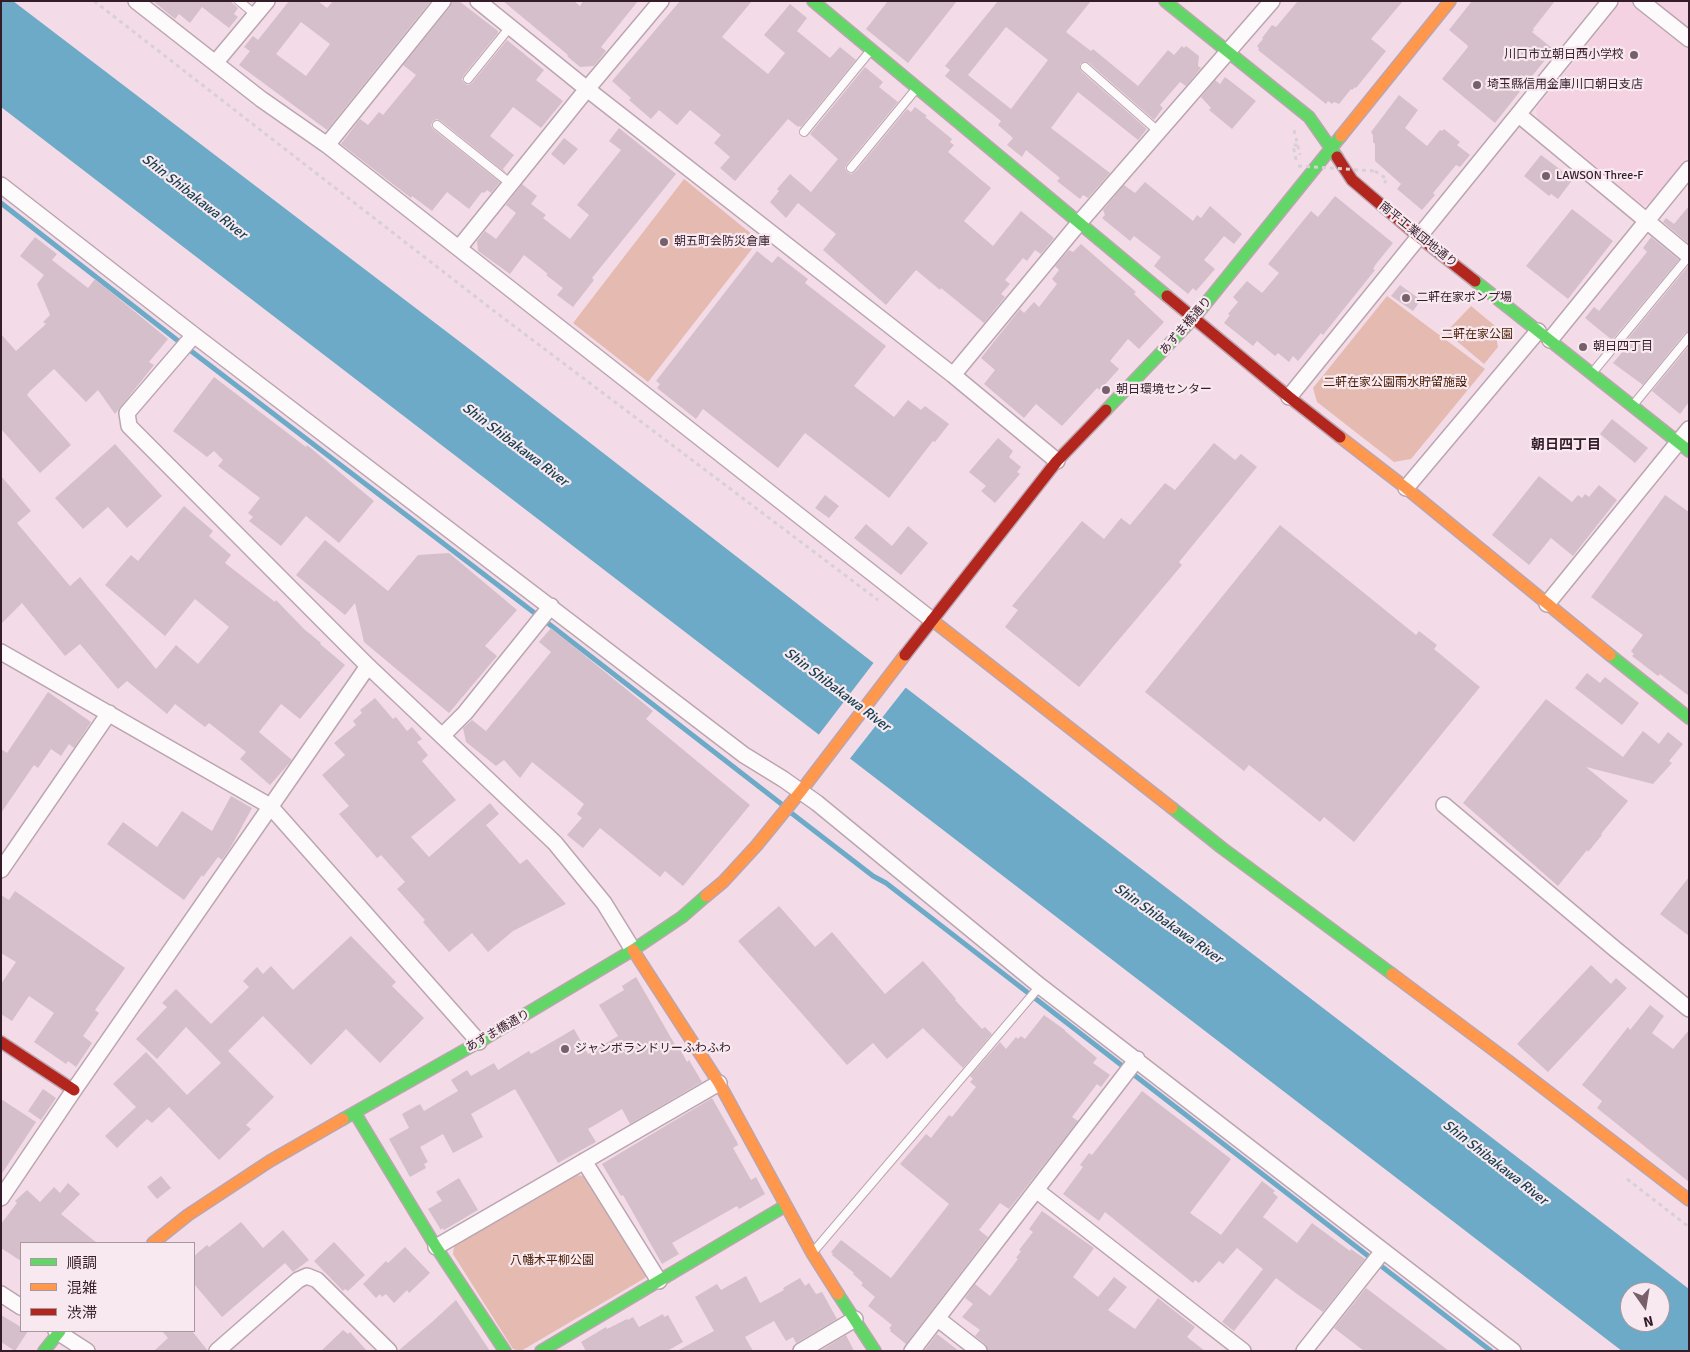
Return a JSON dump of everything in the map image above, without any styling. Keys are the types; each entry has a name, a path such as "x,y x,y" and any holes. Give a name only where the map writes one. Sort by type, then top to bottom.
{"street":[{"path":"136,1 261,99 327,145 1222,848 1499,1054 1689,1200"},
{"path":"216,62 267,1"},
{"path":"327,145 443,1"},
{"path":"478,1 587,89 953,375 1057,461"},
{"path":"459,248 587,89 661,1"},
{"path":"813,1 1289,397 1406,488 1689,718"},
{"name":"南平工業団地通り","path":"1165,1 1309,117 1352,180 1420,237 1684,446"},
{"path":"953,375 1079,223 1272,1"},
{"name":"あずま橋通り","path":"154,1242 188,1215 270,1161 479,1042 633,950 682,917 723,882 757,845 801,791 1057,461 1194,318 1450,1"},
{"path":"1289,397 1610,1"},
{"path":"1641,1 1689,39"},
{"path":"1519,114 1689,256"},
{"path":"1406,488 1647,220 1689,169"},
{"path":"1,185 194,335 744,754 801,791 1040,986 1513,1351"},
{"path":"194,335 127,413 129,426 368,666 555,843 604,903 719,1083 812,1253 874,1351"},
{"path":"1547,604 1684,446 1689,429"},
{"path":"442,736 465,713 551,606"},
{"path":"1,652 270,806 479,1042"},
{"path":"1,1198 368,666"},
{"path":"1,870 109,713"},
{"path":"1444,805 1614,949 1689,1009"},
{"path":"1,1042 74,1090"},
{"path":"912,1351 1137,1060"},
{"path":"436,1247 719,1083"},
{"path":"355,1113 436,1247 505,1351"},
{"path":"584,1161 659,1281"},
{"path":"1036,1190 1243,1351"},
{"path":"542,1351 785,1206"},
{"path":"1304,1351 1383,1251"},
{"path":"217,1351 298,1280 307,1276 317,1280 390,1351"},
{"path":"1,1294 20,1306"},
{"path":"801,1351 855,1319"},
{"path":"938,1319 979,1351"},
{"path":"44,1351 57,1332"},
{"path":"59,1332 87,1351"}],"lane":[{"path":"239,1 256,15"},
{"path":"468,79 510,28"},
{"path":"804,132 871,50"},
{"path":"1085,67 1158,131"},
{"path":"851,168 917,88"},
{"path":"437,125 511,184"},
{"path":"1592,373 1689,256"},
{"path":"1633,406 1689,336"},
{"path":"812,1253 1040,986"}],"path":[{"path":"94,1 494,311 879,601"},
{"path":"1294,129 1301,158"},
{"path":"1298,145 1293,146 1298,166 1374,172"},
{"path":"1619,1173 1689,1227"}],"shaded area":[{"name":"川口市立朝日西小学校","path":"1622,1 1689,1 1689,157 1650,204 1639,206 1538,122 1536,109"}],"green space":[{"path":"684,179 759,240 648,382 573,323"},
{"name":"二軒在家公園雨水貯留施設","path":"1387,296 1485,369 1411,459 1394,462 1317,402 1313,388"},
{"name":"二軒在家公園","path":"1471,306 1494,325 1498,347 1484,364 1446,332"},
{"name":"八幡木平柳公園","path":"577,1175 584,1176 647,1273 645,1278 521,1351 513,1349 453,1254 454,1246"}],"water":[{"name":"Shin Shibakawa River","path":"1,1 13,1 468,348 871,661 1689,1289 1689,1351 1622,1351 1,107"}],"pier":[{"path":"875,661 907,686 848,761 817,737"}],"building":[{"path":"153,1 230,1 238,8 234,14 238,17 229,28 202,7 190,23 179,14 175,19"},
{"path":"289,1 318,1 327,8 333,1 431,1 327,130 239,65 250,51 244,47 253,36 258,40","holes":["301,22 330,44 306,76 276,54"]},
{"path":"452,1 459,1 498,31 464,75 462,79 464,83 468,85 472,83 507,40 544,70 536,80 563,101 541,128 513,107 490,136 514,155 503,169 507,174 441,121 437,119 433,121 431,125 433,129 500,182 491,193 487,190 484,193 482,192 469,209 447,192 432,211 412,196 411,198 341,144 360,119 368,125 379,112 383,115 416,75 403,65 450,7"},
{"path":"503,1 574,1 580,6 583,1 638,1 601,47 606,51 594,66 580,67"},
{"path":"680,1 752,1 722,37 768,74 785,53 764,35 790,4 807,18 797,31 830,58 840,47 856,60 801,127 798,127 788,119 735,181 720,168 730,157 714,143 721,135 690,110 677,125 659,110 651,119 629,100 631,98 612,81"},
{"path":"888,1 957,1 908,63 866,29"},
{"path":"998,1 1091,1 1066,32 1091,51 1093,49 1138,86 1168,50 1174,55 1182,46 1184,48 1186,46 1199,56 1198,66 1201,68 1186,86 1180,82 1160,105 1163,108 1154,120 1089,63 1084,62 1080,64 1081,71 1147,129 1138,140 1078,92 1051,128 1110,173 1088,198 1083,195 1080,199 1057,181 1060,178 1026,150 1022,157 1007,145 1013,138 998,125 1001,121 945,76 950,70 945,66","holes":["1006,27 1048,60 1011,109 968,75"]},
{"path":"1298,1 1403,1 1371,39 1386,51 1356,88 1351,89 1339,104 1334,102 1332,104 1328,101 1326,104 1258,50 1257,46 1272,25 1276,27"},
{"path":"1472,1 1555,1 1532,32 1552,48 1552,51 1495,123 1442,79 1468,47 1449,30"},
{"path":"865,67 883,82 879,87 898,102 847,164 845,168 847,172 851,174 855,172 907,109 911,112 915,107 952,139 950,142 954,145 948,152 991,188 964,221 993,246 1021,211 1054,238 1041,254 1035,250 1027,261 1023,258 1005,280 1010,284 1001,294 1005,297 984,323 916,270 886,305 823,250 836,234 798,203 786,218 770,202 779,191 777,189 790,174 811,192 838,159 810,134"},
{"path":"1225,77 1256,101 1232,129 1209,110 1211,108 1201,97 1215,80 1220,84"},
{"path":"1399,95 1418,110 1405,128 1427,146 1440,130 1444,129 1460,142 1457,145 1470,155 1460,167 1456,165 1422,210 1397,189 1401,184 1375,161 1375,144 1371,132"},
{"path":"619,128 676,174 592,278 594,280 573,307 557,295 563,288 524,255 510,274 478,251 477,241 485,231 496,239 516,213 506,205 522,184 537,196 531,204 546,215 543,218 570,239 589,215 577,205 621,150 609,141"},
{"path":"564,138 578,149 564,165 551,154"},
{"path":"1541,155 1573,179 1558,199 1551,194 1549,196 1524,176"},
{"path":"1145,182 1193,221 1197,215 1201,218 1210,206 1242,234 1234,244 1224,236 1204,260 1215,269 1196,291 1193,288 1188,294 1154,266 1161,257 1134,236 1130,241 1102,218 1105,215 1103,210 1124,185 1135,193"},
{"path":"1335,196 1393,243 1376,264 1373,269 1375,270 1323,335 1321,333 1298,361 1293,356 1289,362 1278,353 1275,356 1257,341 1253,346 1224,323 1230,315 1228,314 1238,302 1233,297 1247,281 1262,293 1279,273 1268,264 1311,211 1318,217"},
{"path":"1689,206 1689,244 1663,222 1666,218 1674,224"},
{"path":"1572,209 1613,241 1568,299 1526,266"},
{"path":"35,237 57,254 52,260 88,288 95,279 168,339 149,362 154,365 115,414 98,390 86,402 54,369 30,391 27,395 71,445 40,473 1,429 1,334 16,351 46,324 43,322 50,315 37,284 44,275 20,256"},
{"path":"1651,237 1679,260 1612,340 1585,318 1594,307 1599,311 1647,252 1643,248"},
{"path":"1081,244 1136,292 1134,294 1164,322 1139,349 1128,339 1110,361 1119,369 1100,390 1097,388 1062,426 1036,404 1024,418 984,384 995,370 981,358 1020,309 1024,313 1034,302 1039,307 1057,284 1052,279 1059,270 1055,266 1069,250 1073,252"},
{"path":"757,251 772,263 778,256 808,279 805,283 886,346 854,386 894,417 908,400 921,410 925,406 949,424 935,442 933,441 889,498 805,433 778,468 703,409 696,419 657,388 660,384 656,381"},
{"path":"1689,265 1689,332 1685,333 1643,385 1613,363 1624,350 1621,347"},
{"name":"二軒在家ポンプ場","path":"1400,285 1421,300 1413,311 1391,296"},
{"path":"1689,346 1689,402 1680,414 1652,391"},
{"path":"214,377 306,447 307,445 374,501 339,543 306,516 281,546 249,521 253,517 248,513 260,498 218,466 223,460 214,451 207,457 173,431"},
{"path":"1612,419 1648,448 1635,463 1600,434"},
{"path":"998,438 1013,451 1009,457 1021,467 1017,472 1020,474 995,503 981,491 986,486 969,472"},
{"path":"1214,443 1235,460 1241,454 1257,467 1179,562 1182,565 1079,687 1005,627 1018,610 1012,606 1082,521 1104,539 1121,518 1130,525 1165,483 1175,490"},
{"path":"115,444 162,496 127,528 108,507 83,529 55,498"},
{"path":"1,476 31,511 17,523 70,586 80,577 156,669 176,645 198,664 229,627 195,599 165,636 105,585 131,555 138,561 184,506 213,531 209,536 231,555 225,563 275,602 276,600 304,629 345,665 300,719 281,704 259,732 292,760 270,785 240,759 246,752 209,723 205,727 175,704 167,714 127,681 118,689 80,644 65,656 22,603 1,624"},
{"path":"1539,476 1572,502 1578,495 1582,498 1585,494 1589,497 1599,485 1617,500 1573,556 1551,538 1529,565 1492,535"},
{"path":"825,495 839,506 829,518 815,508"},
{"path":"1665,495 1689,512 1689,696 1632,656 1634,654 1631,651 1643,635 1591,597"},
{"path":"866,524 892,546 908,526 928,543 901,575 854,538"},
{"path":"1280,525 1416,635 1419,631 1437,645 1434,649 1480,687 1354,842 1324,817 1320,822 1249,765 1244,771 1145,692"},
{"path":"325,540 388,591 418,555 449,553 517,610 485,646 497,656 449,713 364,642 355,603 345,615 296,575"},
{"path":"551,628 653,711 646,719 750,805 683,886 665,871 660,877 600,828 583,848 567,835 582,818 577,814 584,804 532,762 520,778 504,760 496,766 466,742 463,728 472,720 486,731 551,652 539,642"},
{"path":"1587,673 1600,683 1605,677 1639,703 1622,725 1575,688"},
{"path":"48,692 91,722 74,748 69,744 61,756 51,749 38,768 34,765 1,813 1,749 7,753"},
{"path":"375,698 393,719 396,717 407,731 412,727 422,739 417,742 428,755 422,761 456,800 411,837 429,857 490,803 499,814 486,825 520,864 527,859 566,904 513,931 488,952 472,933 449,952 423,922 425,920 397,889 405,882 381,855 377,858 339,814 349,806 322,775 345,755 334,743 356,725 353,721 362,713 360,710"},
{"path":"1546,699 1623,757 1643,731 1659,744 1668,732 1683,744 1669,761 1672,763 1653,784 1586,767 1628,801 1588,852 1587,850 1558,886 1463,803"},
{"path":"231,796 252,808 222,860 218,857 184,900 107,844 123,822 157,847 182,811 212,831"},
{"path":"1689,877 1689,936 1660,914"},
{"path":"15,891 125,968 95,1010 99,1013 83,1036 92,1043 76,1067 68,1061 66,1064 34,1042 54,1013 29,996 12,1021 1,1014 1,984 16,962 1,953 1,895 9,900"},
{"path":"779,906 815,947 832,932 885,994 923,961 982,1029 985,1027 992,1034 963,1068 923,1028 887,1059 873,1043 847,1065 738,941"},
{"path":"351,936 396,982 392,986 424,1018 380,1063 346,1029 311,1065 263,1016 228,1051 274,1097 246,1125 251,1129 219,1160 169,1107 152,1123 147,1119 117,1148 105,1136 136,1107 113,1084 146,1052 187,1095 221,1063 186,1027 157,1059 136,1039 167,1007 162,1003 176,989 211,1024 249,987 243,981 257,967 263,974 271,966 293,990"},
{"path":"1591,965 1611,984 1616,978 1627,988 1548,1072 1517,1044"},
{"path":"636,977 678,1050 680,1049 687,1062 689,1060 702,1082 630,1124 622,1109 588,1129 596,1142 558,1163 515,1089 471,1114 483,1137 453,1153 443,1134 420,1147 428,1162 424,1164 426,1168 410,1177 389,1139 409,1128 402,1114 420,1104 424,1111 458,1091 451,1080 467,1070 471,1076 494,1063 498,1070 529,1051 531,1054 574,1029 588,1054 618,1036 599,1005 624,990 622,986"},
{"path":"1650,1005 1664,1016 1652,1033 1673,1049 1689,1030 1689,1182 1597,1108 1602,1101 1582,1085 1628,1027 1630,1030"},
{"path":"1044,1015 1065,1030 1097,1058 1093,1063 1110,1075 1101,1087 1097,1084 1072,1117 1078,1121 1009,1209 1000,1203 979,1230 988,1237 906,1344 890,1331 889,1328 892,1325 868,1306 875,1297 861,1285 863,1283 854,1273 832,1255 831,1252 841,1240 891,1278 949,1204 900,1164 926,1134 931,1138 949,1115 952,1117 976,1087 970,1082 973,1079 970,1076 1000,1042 1006,1049 1016,1037 1018,1039 1021,1036 1025,1039"},
{"path":"43,1089 56,1098 41,1120 28,1111"},
{"path":"1142,1091 1231,1159 1190,1213 1221,1235 1262,1181 1275,1191 1273,1193 1278,1197 1263,1217 1297,1243 1312,1223 1350,1251 1351,1249 1365,1259 1323,1312 1276,1278 1234,1331 1222,1322 1263,1269 1237,1248 1223,1264 1219,1261 1199,1283 1195,1280 1193,1283 1105,1212 1099,1221 1063,1194 1083,1167 1080,1165 1089,1153 1092,1155"},
{"path":"712,1098 737,1142 738,1145 733,1148 751,1180 756,1177 765,1194 739,1209 737,1206 672,1243 679,1254 662,1264 623,1195 621,1196 602,1164"},
{"path":"1,1099 36,1122 1,1175"},
{"path":"161,1176 171,1188 157,1199 147,1187"},
{"path":"459,1178 478,1210 441,1230 428,1209 442,1201 436,1192"},
{"path":"68,1183 80,1194 61,1214 96,1242 20,1242 20,1260 1,1248 1,1224 17,1203 15,1201 27,1190 40,1202 54,1187 60,1193"},
{"path":"1042,1211 1094,1248 1073,1277 1098,1297 1114,1277 1127,1287 1108,1310 1135,1329 1158,1298 1195,1327 1187,1337 1205,1351 988,1351 985,1344 975,1336 980,1330 962,1317 973,1304 965,1298 975,1284 990,1296 1018,1259 1016,1258 1021,1251 1019,1250 1033,1232 1029,1229"},
{"path":"241,1222 263,1248 283,1230 309,1260 293,1272 285,1263 222,1317 195,1285 195,1255 207,1245 209,1247"},
{"path":"334,1242 365,1275 348,1291 345,1289 343,1291 314,1261"},
{"path":"405,1247 430,1273 409,1293 407,1290 394,1303 386,1294 382,1297 380,1294 376,1298 363,1284 386,1261 388,1263"},
{"path":"746,1276 760,1303 784,1290 783,1288 800,1278 805,1286 809,1283 816,1294 822,1292 837,1319 796,1343 793,1337 786,1341 774,1321 745,1337 753,1351 677,1351 714,1331 695,1297 717,1284 721,1290"},
{"path":"1366,1288 1449,1351 1364,1351 1334,1328"},
{"path":"456,1300 490,1351 398,1351 432,1322"},
{"path":"663,1314 664,1317 668,1315 683,1342 667,1351 586,1351 581,1342 606,1327 607,1329 627,1319 633,1317 639,1327"},
{"path":"1,1315 20,1326 20,1332 27,1332 15,1351 1,1342"},
{"path":"343,1330 348,1334 350,1332 367,1351 321,1351"},
{"path":"163,1332 193,1332 208,1351 154,1351 168,1338"},
{"path":"937,1334 959,1351 924,1351"},
{"path":"846,1335 854,1351 820,1351"}],"waterway":[{"path":"1,203 784,806"},
{"path":"790,812 873,876 886,883 1491,1351"}],"traffic: fast":[{"path":"813,1 1167,296"},
{"path":"1165,1 1309,117 1337,157"},
{"path":"1106,410 1194,318 1341,136"},
{"path":"1475,281 1689,451"},
{"path":"1610,655 1689,718"},
{"path":"1172,808 1222,848 1392,974"},
{"path":"343,1119 479,1042 633,950 682,917 706,896"},
{"path":"355,1113 436,1247 505,1351"},
{"path":"541,1351 785,1206"},
{"path":"838,1294 875,1351"},
{"path":"44,1351 59,1332"}],"traffic: slow":[{"path":"1341,136 1450,1"},
{"path":"1340,437 1406,488 1610,655"},
{"path":"932,620 1172,808"},
{"path":"706,896 723,882 757,845 801,791 905,655"},
{"path":"633,950 719,1083 812,1253 838,1294"},
{"path":"1392,974 1689,1200"},
{"path":"154,1242 188,1215 270,1161 343,1119"}],"traffic: jam":[{"path":"1337,157 1352,180 1419,237 1475,281"},
{"path":"1167,296 1340,437"},
{"path":"905,655 1057,461 1106,410"},
{"path":"1,1042 74,1090"}],"place":[{"name":"川口市立朝日西小学校","path":"1634,55"},
{"name":"埼玉縣信用金庫川口朝日支店","path":"1477,85"},
{"name":"LAWSON Three-F","path":"1546,176"},
{"name":"朝五町会防災倉庫","path":"664,242"},
{"name":"二軒在家ポンプ場","path":"1406,298"},
{"name":"朝日四丁目","path":"1583,347"},
{"name":"朝日環境センター","path":"1106,390"},
{"name":"ジャンボランドリーふわふわ","path":"565,1049"}],"district":[{"name":"朝日四丁目","path":"1566,445"}]}
